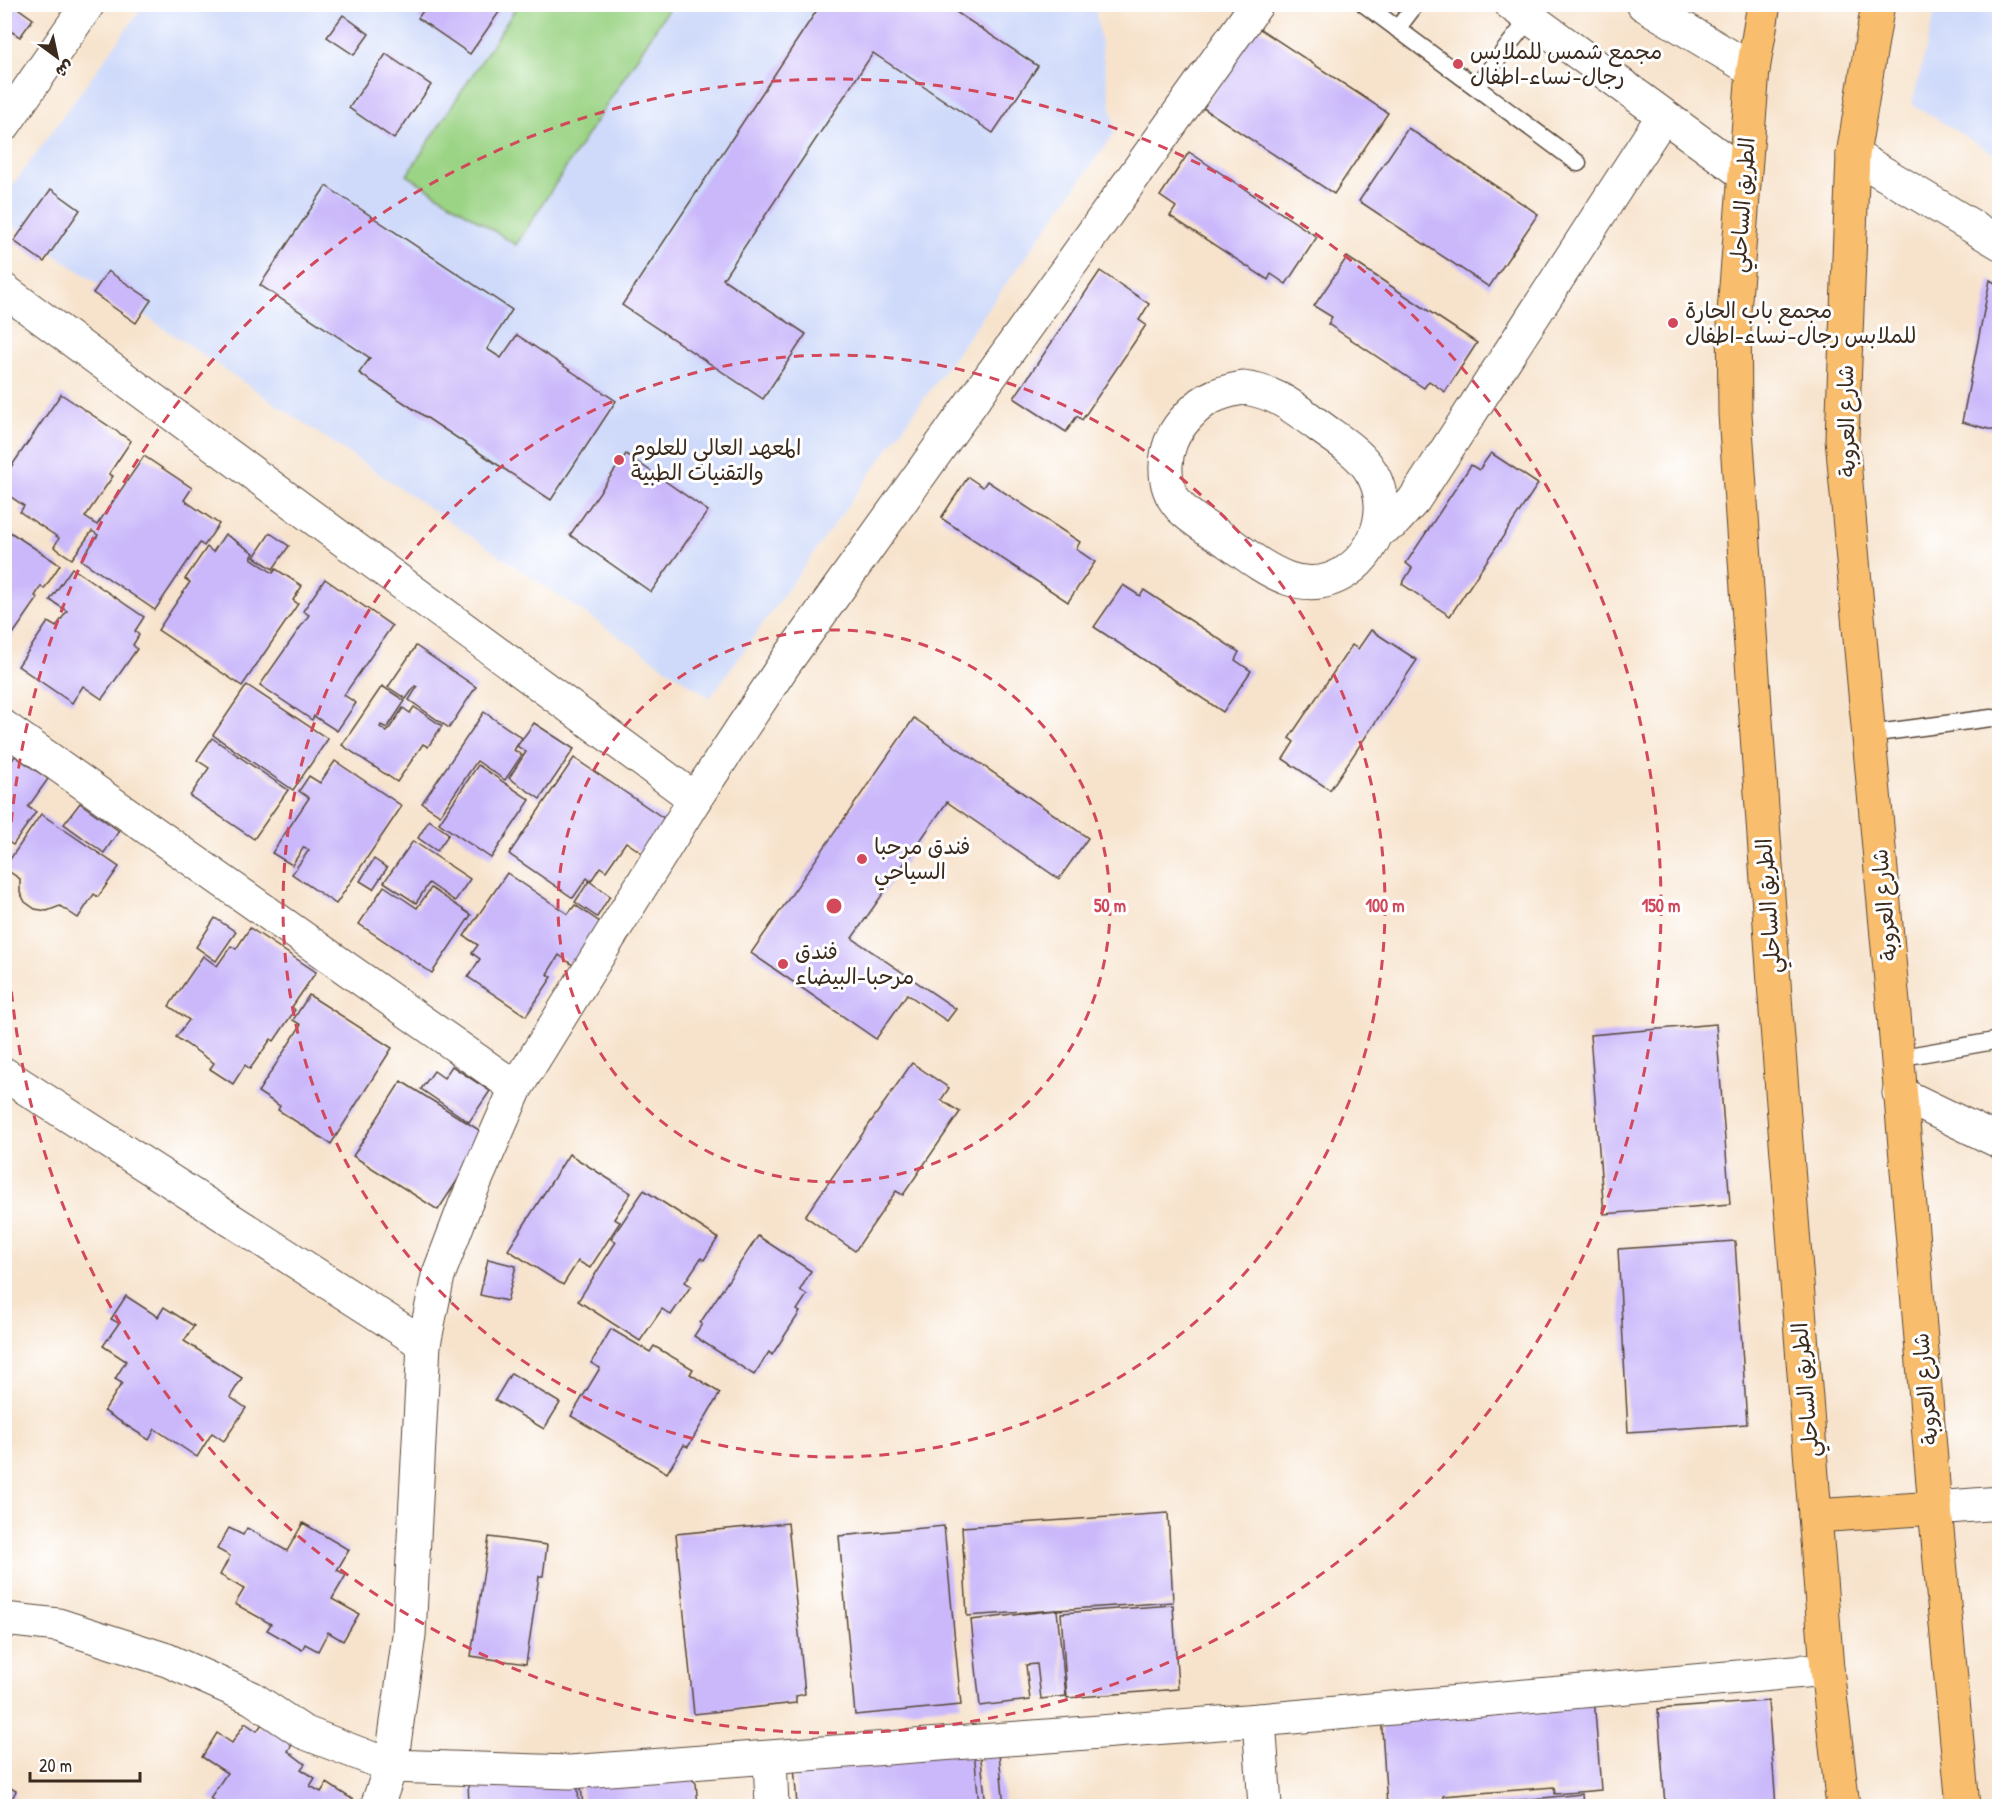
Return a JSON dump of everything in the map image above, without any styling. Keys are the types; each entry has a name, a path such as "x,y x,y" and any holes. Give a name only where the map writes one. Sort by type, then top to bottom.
{"highway":[{"name":"الطريق الساحلي","path":"1764,4 1753,69 1734,312 1735,414 1776,1014 1827,1669 1843,1806"},
{"name":"شارع العروبة","path":"1878,4 1853,155 1842,439 1963,1806"},
{"path":"1815,1516 1935,1508"}],"street":[{"path":"4,125 88,4"},
{"path":"377,1806 391,1766 409,1635 424,1344 438,1276 465,1205 516,1088 695,799 783,666 1257,4"},
{"path":"1643,4 1753,69"},
{"path":"1520,12 1744,174"},
{"path":"1378,531 1381,514 1380,497 1376,482 1368,467 1356,454 1272,394 1243,388 1225,391 1208,398 1193,410 1169,443 1166,470 1170,489 1179,505 1192,518 1274,574 1291,580 1309,582 1327,580 1344,573 1359,562 1370,548 1378,531 1394,522 1414,500 1663,116"},
{"path":"1853,155 2000,243"},
{"path":"4,290 695,799"},
{"path":"4,727 516,1088"},
{"path":"4,1074 424,1344"},
{"path":"1899,1093 2000,1142"},
{"path":"1935,1508 2000,1503"},
{"path":"4,1619 58,1625 167,1660 252,1698 303,1732 391,1766 570,1772 1259,1720 1827,1669"},
{"path":"1259,1720 1265,1806"},
{"path":"770,1758 772,1806"}],"lane":[{"path":"1364,4 1578,163"},
{"path":"1397,29 1416,4"},
{"path":"1476,87 1520,12"},
{"path":"1869,734 1991,718 2000,719"},
{"path":"1897,1058 2000,1040"}],"shaded area":[{"name":"المعهد العالي للعلوم والتقنيات الطبية","path":"144,5 1095,5 1115,132 710,698 5,221 5,196"},
{"path":"1937,5 1999,5 1999,157 1912,104"}],"green space":[{"path":"518,5 671,5 516,245 407,175"}],"building":[{"path":"4,4 12,4 33,19 20,37 4,27"},
{"path":"821,4 944,4 1038,66 993,133 873,53 723,279 806,334 763,399 622,305"},
{"path":"427,5 504,5 470,54 418,18"},
{"path":"343,15 369,34 354,55 327,37"},
{"path":"1257,27 1388,113 1334,194 1203,108"},
{"path":"386,54 431,85 394,139 349,108"},
{"path":"1408,128 1538,214 1489,287 1359,201"},
{"path":"1189,152 1317,237 1286,284 1271,274 1268,280 1170,216 1176,207 1160,196"},
{"path":"326,186 512,310 487,349 501,358 517,335 616,401 551,500 359,373 370,358 260,285"},
{"path":"51,189 80,210 44,262 14,241"},
{"path":"1347,257 1477,343 1445,392 1429,381 1424,388 1328,324 1332,317 1314,306"},
{"path":"108,271 151,300 136,323 93,293"},
{"path":"1100,271 1149,304 1139,320 1146,325 1082,420 1077,416 1066,432 1014,398"},
{"path":"1990,280 2000,286 2000,432 1962,422"},
{"path":"61,394 131,441 109,474 113,476 85,517 97,525 144,456 192,488 184,500 219,524 204,546 200,543 155,610 81,560 98,535 92,531 72,559 54,547 59,538 20,512 24,506 4,492 4,477"},
{"path":"1491,453 1538,484 1450,616 1402,584 1412,568 1406,563 1471,465 1479,470"},
{"path":"626,454 708,511 651,592 570,535"},
{"path":"968,477 983,487 987,481 1080,542 1076,549 1095,562 1068,602 941,518"},
{"path":"4,528 60,565 44,589 41,586 35,596 38,598 4,647"},
{"path":"270,533 289,546 273,569 254,557"},
{"path":"225,534 254,553 251,558 273,573 276,569 302,586 293,600 298,604 242,686 158,630 190,582 185,579 207,547 213,552"},
{"path":"72,568 144,617 135,631 139,635 133,645 137,649 102,699 83,686 72,703 18,666 48,622 56,627 67,611 50,600"},
{"path":"325,579 392,626 344,695 356,703 337,731 314,716 312,720 260,685 309,615 303,611"},
{"path":"1123,585 1140,596 1144,590 1239,652 1235,660 1251,671 1223,712 1094,627"},
{"path":"1371,630 1417,660 1330,790 1283,759 1294,742 1289,738 1352,645 1358,649"},
{"path":"416,646 476,687 449,728 409,700 417,687 415,686 406,699 388,687"},
{"path":"247,685 328,739 293,790 213,735"},
{"path":"382,686 405,701 387,728 381,725 380,727 387,732 403,708 410,713 414,707 442,726 428,747 423,744 397,782 342,745"},
{"path":"484,712 522,738 514,750 522,755 505,780 477,761 440,815 422,803"},
{"name":"فندق مرحبا السياحي","path":"914,718 1088,838 1059,879 947,802 852,938 956,1009 947,1021 907,994 876,1039 751,953"},
{"path":"534,723 574,749 540,799 509,778 526,752 517,746"},
{"path":"212,738 288,790 254,839 190,796 209,768 197,760"},
{"path":"15,756 48,779 28,807 36,812 13,845 4,839 4,772"},
{"path":"574,758 668,821 648,857 626,842 606,871 600,867 591,881 587,878 573,898 509,854"},
{"path":"335,761 402,806 336,904 292,874 309,850 304,847 292,865 272,853 309,798 299,791 309,776 320,783"},
{"path":"478,765 530,800 491,858 439,823"},
{"path":"80,803 119,831 104,853 64,824"},
{"path":"41,814 119,867 98,897 94,894 78,918 60,906 47,911 35,909 25,902 20,892 20,879 4,868"},
{"path":"429,820 449,834 437,851 418,838"},
{"path":"413,841 470,879 455,901 429,883 416,903 384,882"},
{"path":"374,859 387,868 373,889 360,881"},
{"path":"507,873 568,914 575,905 607,927 578,969 559,955 547,974 552,977 526,1016 468,977 480,959 472,953 478,945 464,936"},
{"path":"589,881 610,896 597,917 575,902"},
{"path":"384,886 417,908 431,888 471,915 432,973 359,924"},
{"path":"215,918 236,932 216,961 196,947"},
{"path":"250,928 316,972 292,1007 295,1010 274,1041 271,1039 250,1069 245,1065 233,1084 210,1069 214,1063 176,1037 189,1020 169,1006 203,956 217,966 231,946 236,949"},
{"path":"309,995 392,1048 331,1144 278,1110 280,1106 258,1092 301,1025 293,1020"},
{"path":"1716,1024 1730,1204 1604,1214 1590,1035"},
{"path":"912,1063 949,1088 941,1100 960,1112 903,1195 896,1191 855,1251 805,1216"},
{"path":"452,1066 490,1091 469,1122 421,1089 434,1071 444,1078"},
{"path":"401,1081 487,1135 438,1210 353,1156"},
{"path":"569,1154 631,1193 614,1219 620,1222 590,1268 578,1261 563,1285 508,1250"},
{"path":"644,1190 718,1238 704,1260 701,1258 685,1282 691,1286 671,1315 662,1309 640,1341 578,1301 616,1242 611,1239"},
{"path":"758,1236 811,1271 800,1290 807,1295 797,1310 800,1312 772,1355 769,1352 754,1375 694,1336 702,1324 700,1323"},
{"path":"1735,1241 1747,1424 1628,1432 1618,1249"},
{"path":"488,1259 516,1266 507,1301 480,1295"},
{"path":"126,1296 158,1317 164,1307 194,1326 184,1341 242,1378 230,1397 246,1408 224,1441 212,1433 197,1457 155,1429 149,1440 104,1411 122,1383 115,1379 126,1361 103,1346 119,1323 111,1319"},
{"path":"611,1329 650,1352 654,1346 693,1369 690,1374 720,1393 688,1447 684,1445 667,1473 571,1416 600,1368 591,1363"},
{"path":"511,1373 560,1403 544,1429 495,1400"},
{"path":"1168,1513 1173,1602 967,1616 962,1527"},
{"path":"303,1523 349,1550 337,1570 346,1575 332,1599 359,1614 343,1641 328,1632 318,1651 305,1644 302,1650 267,1630 271,1624 235,1604 244,1589 220,1575 230,1556 217,1549 229,1528 243,1535 247,1528 287,1551"},
{"path":"788,1523 805,1694 796,1696 796,1703 694,1714 676,1534"},
{"path":"944,1526 961,1705 855,1715 839,1536"},
{"path":"489,1537 547,1545 543,1576 539,1576 526,1664 471,1656"},
{"path":"1173,1605 1178,1689 1067,1698 1061,1613"},
{"path":"1057,1610 1066,1696 1041,1699 1037,1664 1026,1665 1030,1700 980,1706 971,1620"},
{"path":"1594,1697 1601,1790 1555,1794 1554,1787 1443,1796 1443,1802 1387,1806 1381,1714"},
{"path":"1768,1701 1776,1806 1665,1806 1658,1709"},
{"path":"245,1723 257,1731 262,1724 293,1743 288,1751 305,1764 301,1769 315,1778 310,1786 321,1792 327,1783 355,1801 351,1806 219,1806 210,1798 227,1773 202,1757 217,1733 232,1743"},
{"path":"998,1743 1004,1806 986,1806 980,1750"},
{"path":"974,1750 979,1806 797,1806 794,1765"},
{"path":"678,1767 696,1783 698,1806 583,1806 580,1777"},
{"path":"577,1775 579,1806 469,1806 468,1782"},
{"path":"4,1784 16,1791 8,1806 4,1806"},
{"path":"1582,1794 1583,1806 1473,1806 1473,1805"}],"place":[{"name":"مجمع شمس للملابس رجال-نساء-اطفال","path":"1458,64"},
{"name":"مجمع باب الحارة للملابس رجال-نساء-اطفال","path":"1673,323"},
{"name":"المعهد العالي للعلوم والتقنيات الطبية","path":"619,460"},
{"name":"فندق مرحبا السياحي","path":"862,859"},
{"name":"فندق مرحبا-البيضاء","path":"783,964"}]}
